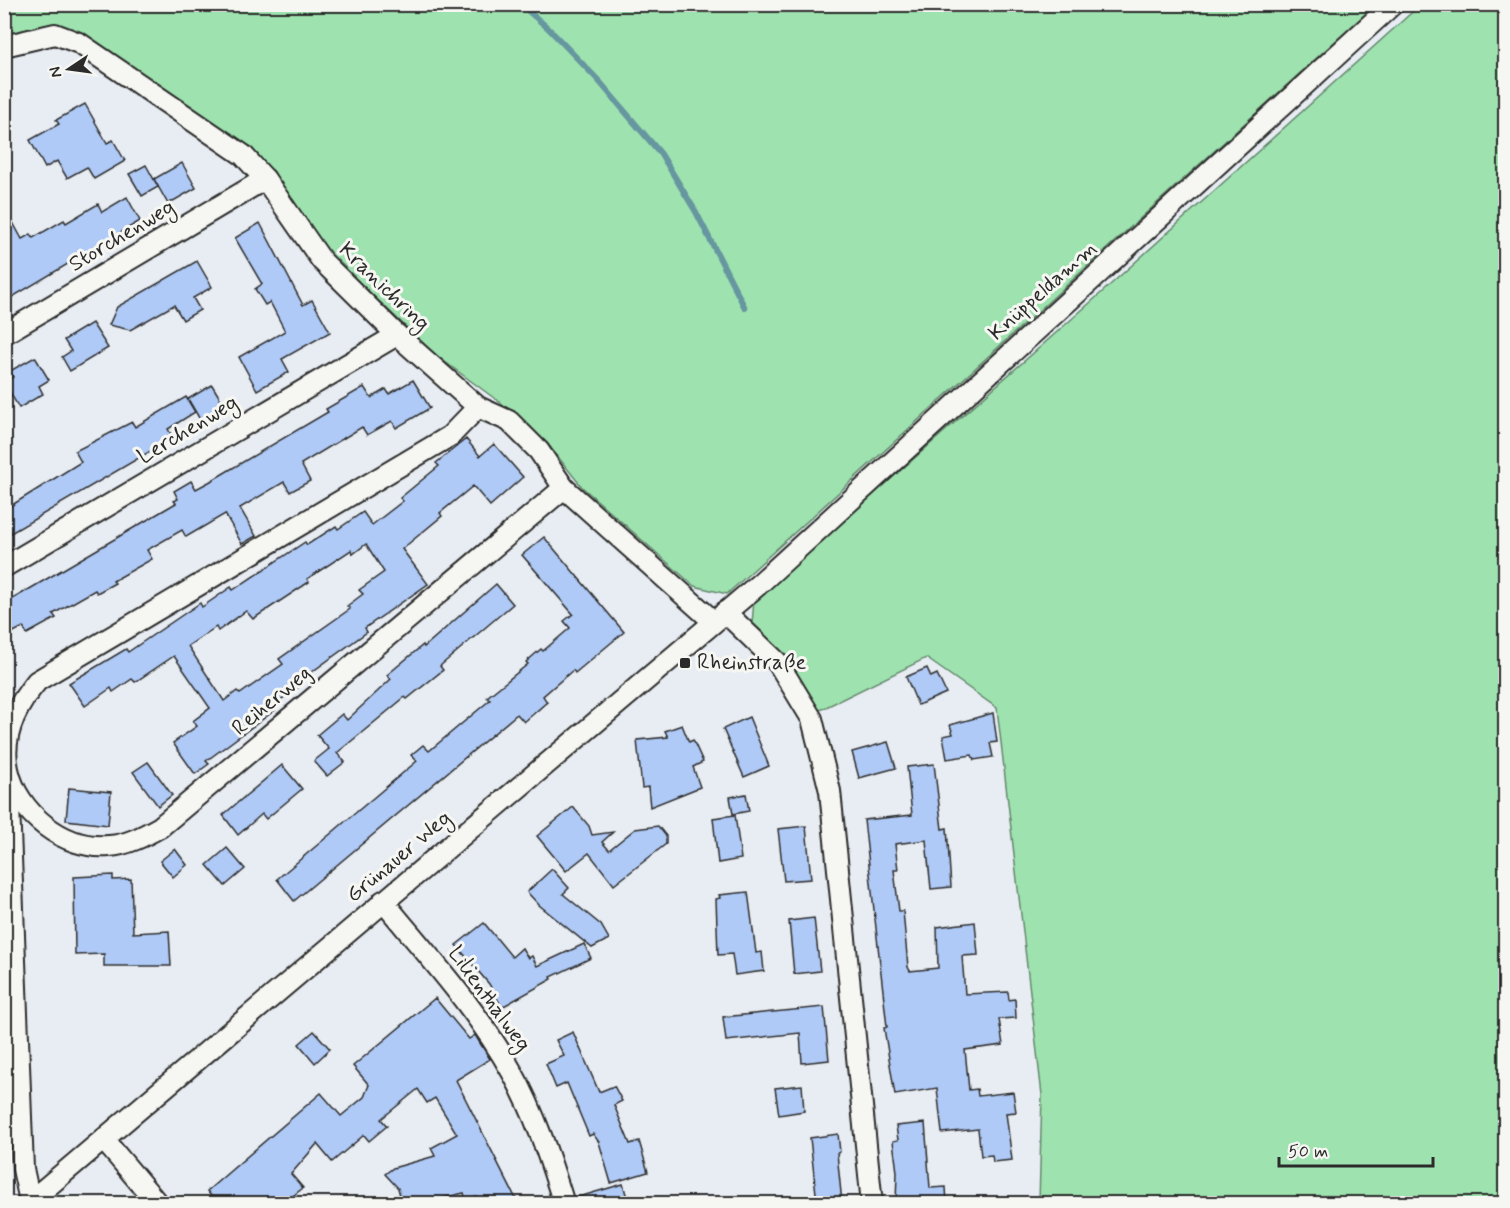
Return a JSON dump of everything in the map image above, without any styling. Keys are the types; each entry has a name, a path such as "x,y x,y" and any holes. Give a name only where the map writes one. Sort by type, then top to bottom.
{"street":[{"name":"Knüppeldamm","path":"719,616 758,585 1394,4"},
{"name":"Kranichring","path":"4,46 55,34 79,43 243,155 265,179 322,261 397,335 478,407 509,421 539,451 564,488 719,616"},
{"name":"Storchenweg","path":"4,334 265,179"},
{"name":"Lerchenweg","path":"4,567 397,335"},
{"name":"Reiherweg","path":"28,1202 23,1169 8,768 9,736 13,717 21,700 37,681 450,436 478,407"},
{"name":"Reiherweg","path":"8,768 14,787 24,802 40,822 59,836 109,846 137,840 160,827 564,488"},
{"name":"Grünauer Weg","path":"28,1202 104,1140 383,901 568,748 719,616"},
{"path":"719,616 778,663 812,719 823,760 831,794 872,1203"},
{"name":"Lilienthalweg","path":"383,901 478,1018 507,1063 538,1126 564,1203"},
{"path":"104,1140 158,1203"}],"green space":[{"path":"4,5 1375,5 727,594 694,586 582,487 547,443 513,412 437,356 327,252 276,177 253,149 55,26 45,25 5,35"},
{"path":"1420,5 1505,5 1505,1203 1039,1203 1042,1095 997,708 926,658 816,712 782,657 752,624 754,600 1100,294"}],"building":[{"path":"85,104 107,143 113,140 125,161 94,179 87,167 67,178 57,161 45,168 30,140 59,124 56,120"},
{"path":"182,163 196,188 168,204 154,179"},
{"path":"146,165 158,187 142,196 129,174"},
{"path":"127,197 140,221 4,302 4,206 22,239 31,234 33,238 64,220 66,223 98,204 102,212"},
{"path":"260,223 303,305 312,300 330,332 282,359 289,372 257,390 239,357 285,331 270,302 265,305 255,289 262,284 235,238"},
{"path":"197,261 212,287 193,298 200,310 183,320 174,305 130,330 109,325 117,307"},
{"path":"92,323 108,348 70,371 62,357 71,351 64,340"},
{"path":"35,357 49,380 39,386 43,394 19,408 4,382 13,377 10,371"},
{"path":"413,380 430,408 396,428 392,421 367,435 362,427 301,464 310,481 290,492 284,482 240,508 256,536 242,544 225,514 186,537 182,530 147,550 152,559 113,581 115,583 97,593 95,590 53,614 56,618 27,634 23,627 4,637 4,604 176,503 174,501 178,499 174,491 191,481 196,489 209,482 328,412 326,409 364,387 371,398 386,389 389,394"},
{"path":"212,385 226,408 202,423 188,399"},
{"path":"186,397 195,412 168,429 173,438 4,537 4,510 81,462 75,451 132,422 135,427"},
{"path":"466,439 480,456 494,444 523,477 490,506 473,486 440,513 442,516 402,549 428,584 365,628 367,632 298,682 300,686 272,706 275,710 206,761 209,764 195,774 173,743 197,726 193,721 210,708 174,656 135,682 132,679 113,692 111,688 85,706 69,683 126,649 128,652 200,603 202,607 231,587 233,590 305,542 307,545 336,526 338,529 363,512 372,525 403,501 400,498 439,466 436,463","holes":["366,544 384,572 359,590 363,594 347,606 350,609 279,659 283,664 240,694 237,691 224,701 188,646 216,627 218,631 246,611 253,619 309,582 307,579 351,550 353,554"]},
{"path":"544,537 624,632 575,673 573,670 543,696 547,702 524,722 517,714 294,901 277,879 417,761 411,755 423,745 429,751 490,700 487,697 528,664 526,662 534,655 541,649 543,651 570,628 564,621 573,614 522,555"},
{"path":"496,584 513,604 440,666 443,670 407,699 405,697 337,753 345,762 327,776 314,761 329,749 317,735 342,714 347,720 391,679 387,675 423,645 424,647"},
{"path":"927,668 931,677 937,674 946,693 918,705 906,677"},
{"path":"993,713 997,742 990,743 993,757 974,760 972,755 947,759 943,736 953,734 950,725"},
{"path":"749,717 769,766 744,777 723,729"},
{"path":"682,725 689,742 693,740 703,762 693,767 700,787 650,807 648,787 642,788 637,740 668,737 665,731"},
{"path":"888,742 896,768 859,778 852,752"},
{"path":"148,762 172,795 158,806 133,772"},
{"path":"934,764 942,829 947,828 951,887 931,889 926,840 895,844 898,870 894,870 899,911 903,911 908,967 910,971 938,968 937,927 975,922 978,955 962,956 965,994 1008,992 1009,1000 1015,999 1016,1018 999,1019 1003,1045 965,1050 969,1090 977,1089 978,1096 1013,1092 1016,1112 1006,1113 1012,1160 993,1162 992,1155 981,1156 978,1129 942,1133 937,1088 895,1095 884,1028 887,1027 864,820 912,815 907,767"},
{"path":"282,765 302,789 266,819 262,814 238,835 223,815"},
{"path":"69,788 111,792 108,825 66,820"},
{"path":"746,794 749,811 733,814 730,797"},
{"path":"573,807 589,826 592,835 613,832 602,842 609,850 635,829 658,826 666,836 666,844 614,885 589,853 566,871 537,836"},
{"path":"735,815 741,859 718,863 713,818"},
{"path":"806,826 811,879 784,881 778,829"},
{"path":"227,848 245,869 225,886 207,865"},
{"path":"175,849 187,865 173,877 160,861"},
{"path":"552,869 569,888 563,894 601,925 609,939 592,948 539,905 527,892"},
{"path":"113,875 113,880 131,879 133,933 169,931 171,966 104,966 104,954 75,955 74,877"},
{"path":"748,892 756,953 762,952 764,971 735,975 732,954 718,955 716,899 720,898 719,895"},
{"path":"814,918 820,971 794,974 789,921"},
{"path":"484,923 512,957 522,948 528,958 532,956 537,966 584,944 591,958 551,977 552,979 502,1007 489,984 456,945"},
{"path":"435,998 469,1039 475,1035 490,1059 456,1080 518,1203 478,1203 476,1196 466,1201 464,1193 422,1203 402,1203 398,1188 385,1174 393,1168 435,1156 431,1148 457,1134 435,1098 427,1103 418,1089 381,1119 387,1126 369,1141 364,1135 332,1162 317,1144 291,1174 303,1188 284,1203 217,1203 207,1191 321,1093 341,1116 364,1097 369,1085 353,1066"},
{"path":"824,1007 829,1060 802,1063 800,1033 726,1041 723,1017"},
{"path":"314,1031 330,1049 315,1063 299,1044"},
{"path":"573,1032 599,1092 614,1086 622,1101 614,1105 630,1144 639,1141 648,1172 611,1183 599,1142 593,1134 589,1136 567,1083 556,1088 546,1064 564,1056 556,1040"},
{"path":"802,1085 804,1111 779,1115 775,1088"},
{"path":"925,1123 930,1188 946,1187 947,1203 896,1203 897,1172 893,1141 898,1140 896,1126"},
{"path":"838,1134 840,1152 837,1153 842,1203 817,1203 810,1138"},
{"path":"623,1184 628,1201 576,1203 575,1198"}],"waterway":[{"path":"520,4 548,28 599,81 661,154 696,212 745,308"}],"place":[{"name":"Rheinstraße","path":"685,663"}]}
